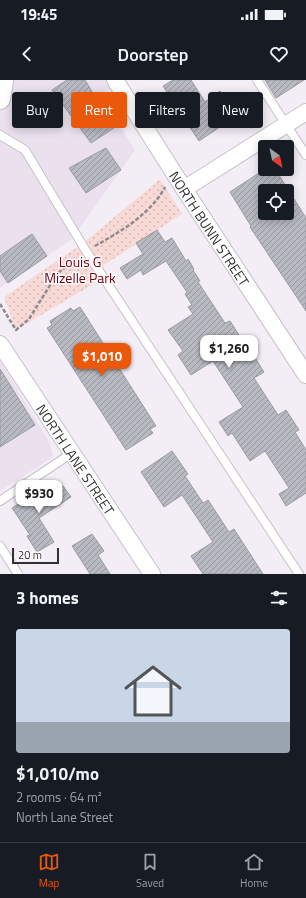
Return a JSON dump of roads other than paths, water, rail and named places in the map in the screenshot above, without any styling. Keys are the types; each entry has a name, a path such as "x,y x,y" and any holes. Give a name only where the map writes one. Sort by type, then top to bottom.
{"street":[{"path":"0,100 4,80"},
{"name":"NORTH BUNN STREET","path":"115,80 180,183 306,375"},
{"path":"180,183 286,125 306,112"},
{"name":"NORTH LANE STREET","path":"0,344 152,574"}],"lane":[{"path":"257,80 306,156"},
{"path":"0,136 25,150 86,251 299,574"},
{"path":"0,501 72,453"},
{"path":"0,546 18,574"}],"park label":[{"name":"Louis G Mizelle Park","path":"80,270"}]}
